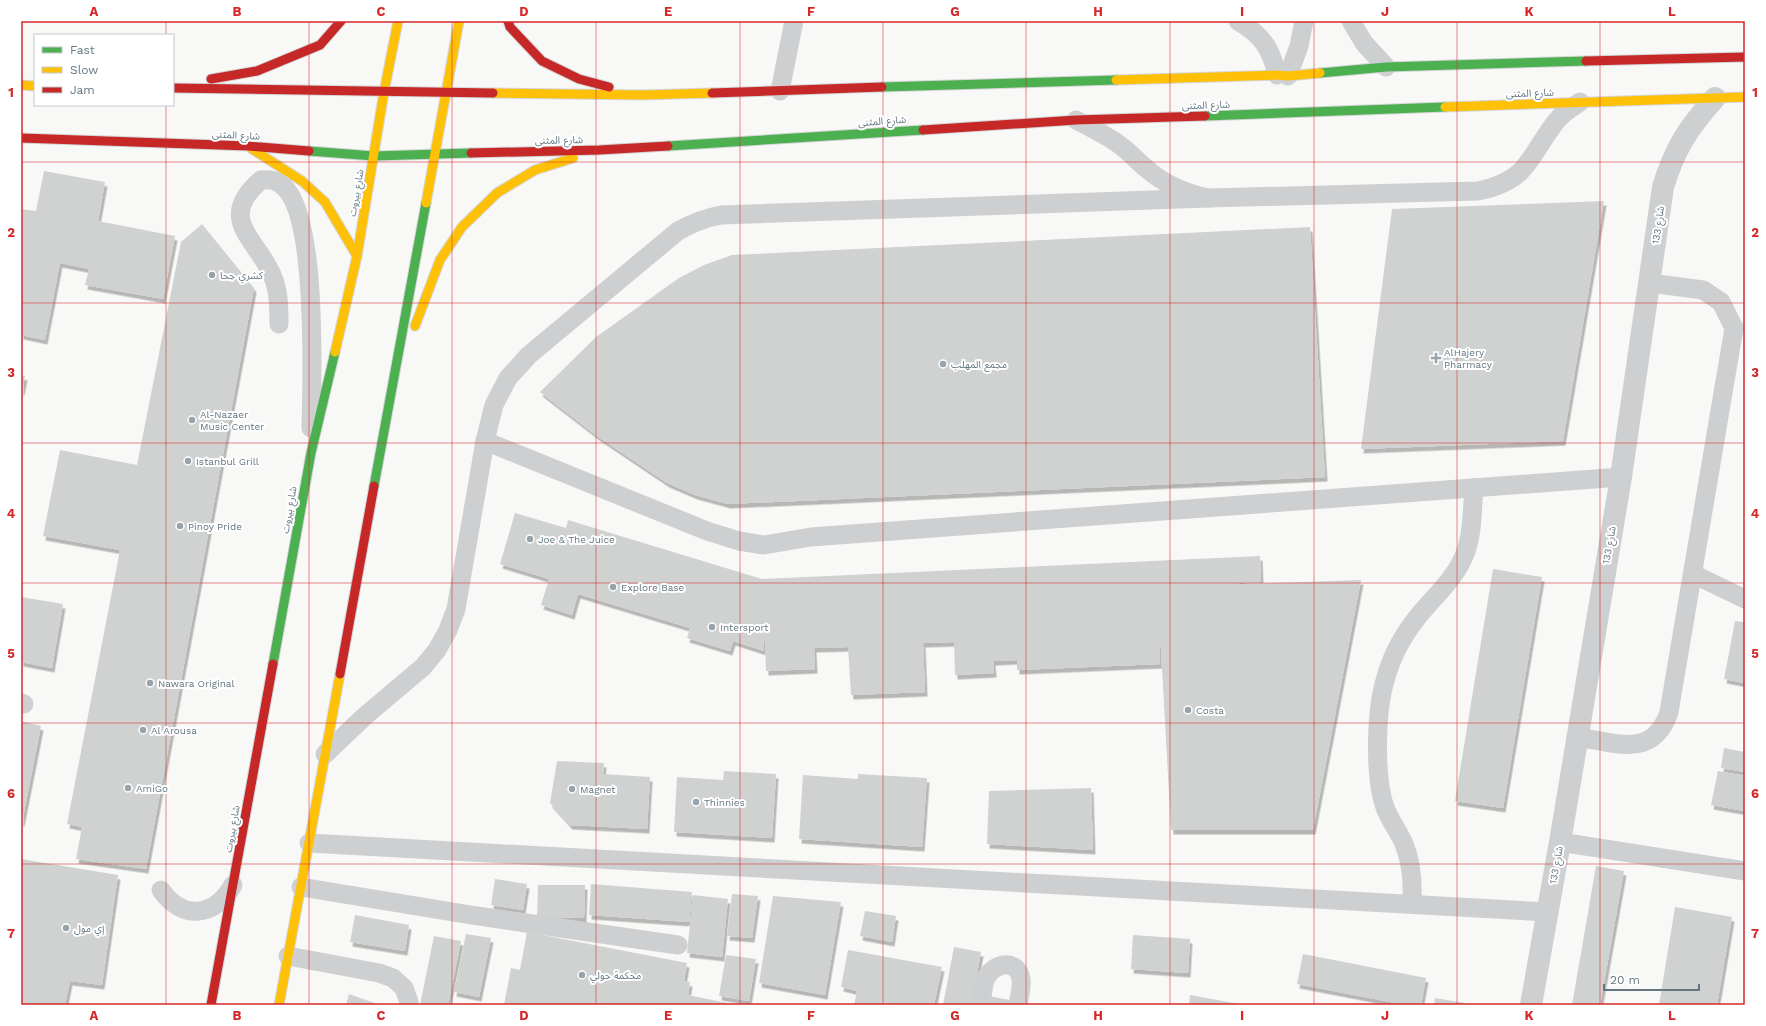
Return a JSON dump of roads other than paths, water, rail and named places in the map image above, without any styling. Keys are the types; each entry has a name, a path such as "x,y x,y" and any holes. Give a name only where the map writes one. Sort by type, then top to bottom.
{"street":[{"path":"174,84 257,71 320,45 341,21"},
{"name":"شارع بيروت","path":"211,1005 311,453 356,256 384,92 398,21"},
{"path":"279,1005 436,154 445,93 459,21"},
{"path":"508,21 510,27 542,61 579,79 643,95"},
{"path":"174,88 643,95 1282,76 1386,67 1745,56"},
{"path":"21,85 34,86"},
{"name":"شارع المثنى","path":"21,138 248,146 374,156 599,150 1076,120 1745,97"},
{"name":"شارع 133","path":"1530,1005 1560,842 1576,737 1620,477 1650,283 1663,187 1671,162 1682,139 1697,118 1715,98"},
{"path":"248,146 302,181 325,202 356,256"},
{"path":"395,378 440,260 462,227 497,193 535,170 599,150"}],"lane":[{"path":"780,91 794,21"},
{"path":"1238,21 1253,30 1265,43 1282,76"},
{"path":"1282,76 1299,46 1304,21"},
{"path":"1351,21 1364,44 1386,67"},
{"path":"325,754 365,716 423,667 437,650 448,630 456,609 485,441 494,405 508,378 529,355 678,231 691,223 721,215 1208,198 1470,192 1493,188 1506,182 1519,173 1529,162 1560,117 1580,102"},
{"path":"1076,120 1117,142 1146,168 1173,187 1190,194 1208,198"},
{"path":"279,324 278,295 272,275 243,229 240,208 248,191 261,180 272,179 284,186 292,197 304,234 313,335 311,453"},
{"path":"1576,737 1631,745 1646,742 1658,732 1665,723 1669,712 1734,328 1721,302 1703,290 1650,283"},
{"path":"485,441 707,531 739,541 764,545 811,536 1620,477"},
{"path":"1412,904 1412,878 1405,846 1386,810 1380,790 1378,769 1380,708 1391,661 1402,639 1416,619 1446,586 1466,551 1471,532 1474,488"},
{"path":"1693,574 1745,599"},
{"path":"1560,842 1745,871"},
{"path":"309,843 1548,912"},
{"path":"161,890 167,900 176,906 187,910 198,911 210,909 220,903 233,885"},
{"path":"301,887 471,915 678,945"},
{"path":"288,956 379,973 393,978 404,988 409,1002 408,1005"},
{"path":"981,1005 986,979 991,971 998,965 1006,964 1013,967 1019,974 1022,981 1018,1005"}],"place":[{"name":"كشري جحا","path":"212,275"},
{"name":"AlHajery Pharmacy","path":"1436,358"},
{"name":"مجمع المهلب","path":"943,364"},
{"name":"Al-Nazaer Music Center","path":"192,420"},
{"name":"Istanbul Grill","path":"188,461"},
{"name":"Pinoy Pride","path":"180,526"},
{"name":"Joe & The Juice","path":"530,539"},
{"name":"Explore Base","path":"613,587"},
{"name":"Intersport","path":"712,627"},
{"name":"Nawara Original","path":"150,683"},
{"name":"Costa","path":"1188,710"},
{"name":"Al Arousa","path":"143,730"},
{"name":"AmiGo","path":"128,788"},
{"name":"Magnet","path":"572,789"},
{"name":"Thinnies","path":"696,802"},
{"name":"إي مول","path":"66,928"},
{"name":"محكمة حولي","path":"582,975"}]}
